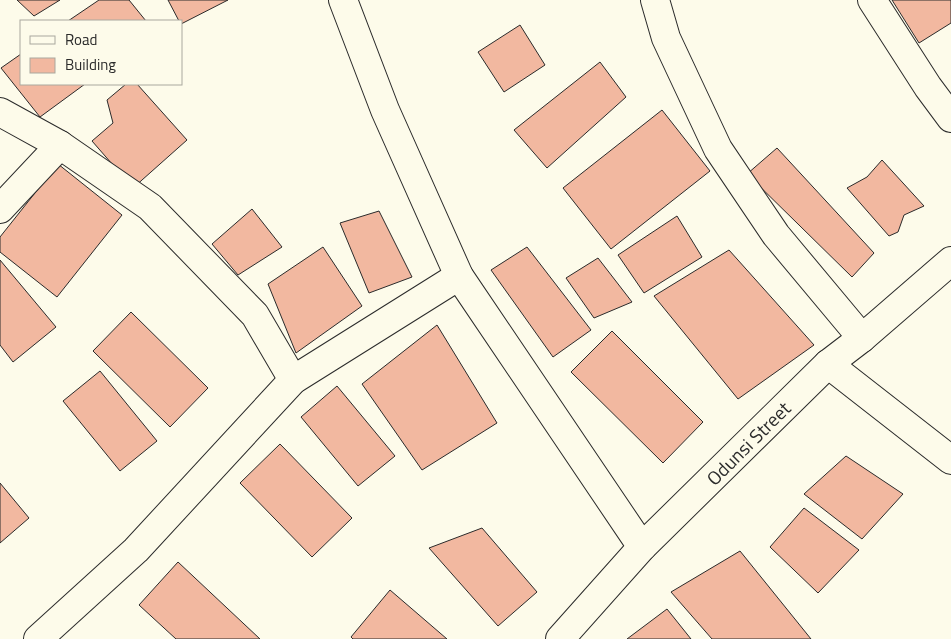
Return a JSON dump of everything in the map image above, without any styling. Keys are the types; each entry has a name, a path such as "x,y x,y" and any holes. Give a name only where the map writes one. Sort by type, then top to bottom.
{"street":[{"path":"343,0 386,110 459,276 642,547"},
{"path":"655,0 666,38 718,149 776,235 862,338"},
{"path":"872,0 928,87 951,118"},
{"path":"0,112 60,144 150,207 255,315 292,380"},
{"path":"0,209 60,144"},
{"name":"Odunsi Street","path":"560,639 642,547 828,364 862,338 951,261"},
{"path":"38,639 136,550 292,380 459,276"},
{"path":"828,364 951,460"}],"building":[{"path":"17,0 60,0 34,16"},
{"path":"99,0 129,0 145,20 69,20"},
{"path":"168,0 228,0 182,23 182,20 178,20"},
{"path":"892,0 951,0 951,23 919,43"},
{"path":"520,25 545,65 504,92 478,52"},
{"path":"20,55 20,85 84,85 40,117 1,68"},
{"path":"600,62 626,97 547,168 514,130"},
{"path":"125,85 138,85 187,140 133,188 92,141 113,123 107,100"},
{"path":"662,110 710,171 611,249 563,188"},
{"path":"777,148 874,253 852,277 747,174"},
{"path":"882,160 924,206 904,215 898,232 889,236 847,188 867,177"},
{"path":"58,164 122,215 57,297 0,252 0,237"},
{"path":"252,209 282,247 238,275 212,244"},
{"path":"379,211 412,277 369,293 340,223"},
{"path":"677,216 702,257 644,293 618,255"},
{"path":"323,247 362,306 296,353 268,284"},
{"path":"527,247 591,330 553,357 491,270"},
{"path":"729,250 814,345 738,399 654,296"},
{"path":"598,258 632,302 594,318 566,278"},
{"path":"0,260 56,327 13,362 0,345"},
{"path":"131,312 208,388 170,427 93,351"},
{"path":"437,325 497,423 422,470 362,384"},
{"path":"612,331 703,422 663,463 571,372"},
{"path":"100,371 157,441 120,471 63,401"},
{"path":"337,386 395,456 358,486 301,417"},
{"path":"280,444 352,518 312,557 240,483"},
{"path":"846,456 903,494 862,539 804,494"},
{"path":"0,483 29,518 0,543"},
{"path":"804,508 859,550 818,593 770,547"},
{"path":"482,528 537,592 498,626 429,548"},
{"path":"740,551 811,639 712,639 671,592"},
{"path":"178,562 260,639 176,639 139,605"},
{"path":"390,590 447,639 353,639 351,637"},
{"path":"667,609 691,639 627,639"}]}
